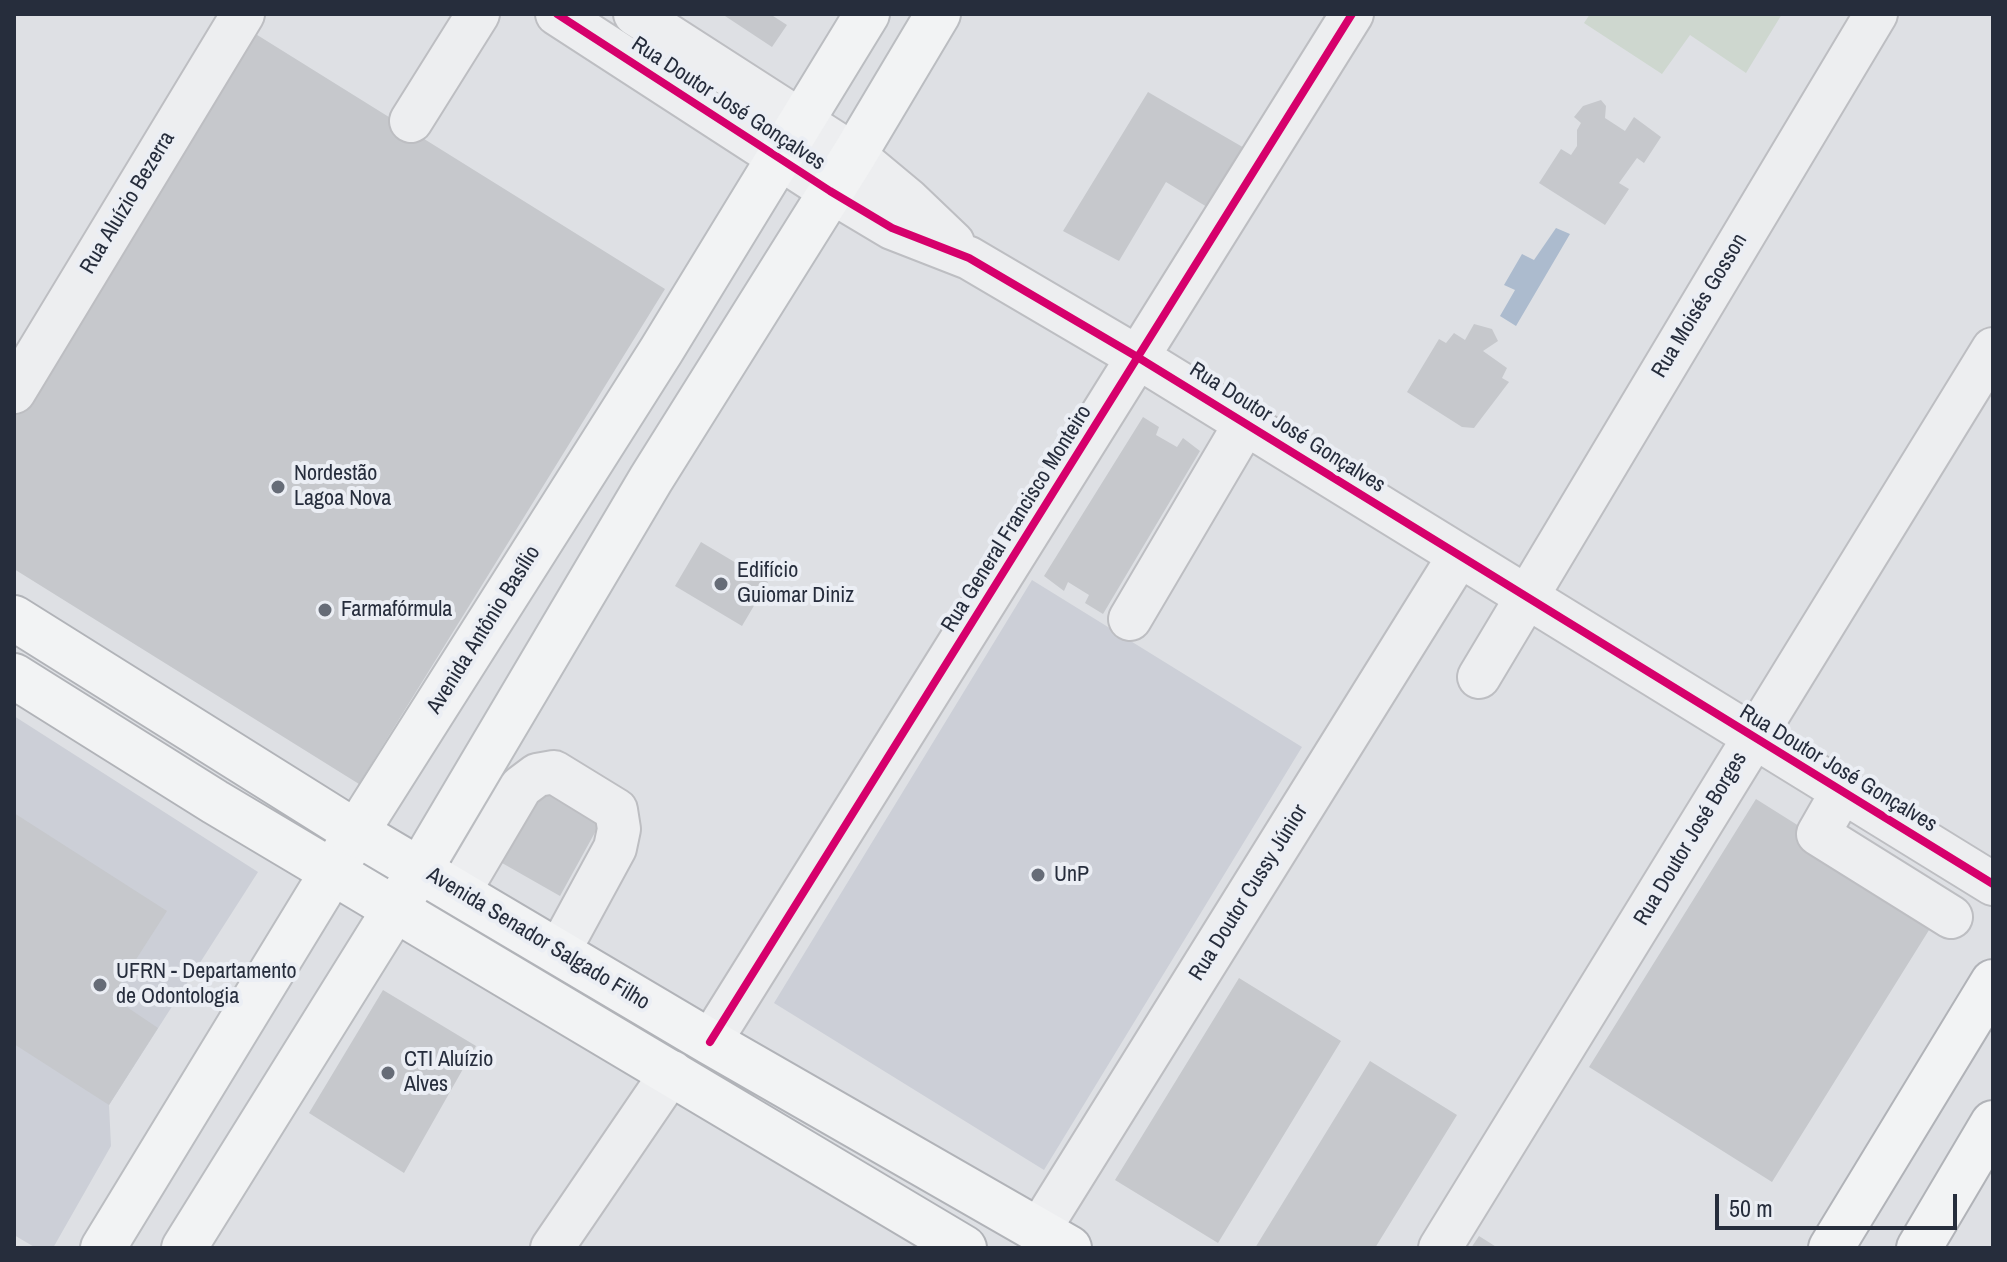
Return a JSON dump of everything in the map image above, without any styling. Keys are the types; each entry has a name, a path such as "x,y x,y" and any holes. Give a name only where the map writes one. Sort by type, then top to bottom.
{"main road":[{"path":"184,1248 420,869 651,479 854,155 938,14"},
{"name":"Avenida Antônio Basílio","path":"103,1248 357,833 781,159 857,18"},
{"path":"651,479 661,351"},
{"name":"Avenida Senador Salgado Filho","path":"14,618 357,833 710,1042 1054,1239"},
{"name":"Avenida Senador Salgado Filho","path":"14,676 226,809 672,1072 955,1246"},
{"path":"1831,1248 1993,982"},
{"path":"1919,1248 1993,1123"}],"street":[{"name":"Rua Aluízio Bezerra","path":"190,72 209,14"},
{"name":"Rua Aluízio Bezerra","path":"14,392 89,241 190,72 243,14"},
{"path":"411,121 478,14"},
{"name":"Rua Doutor José Gonçalves","path":"557,14 830,191 892,228 969,258 1139,358 1993,884"},
{"name":"Rua Doutor José Gonçalves","path":"635,14 854,155 908,200 969,258"},
{"name":"Rua General Francisco Monteiro","path":"710,1042 1352,14"},
{"name":"Rua Moisés Gosson","path":"1479,677 1876,14"},
{"name":"Rua Aluízio Bezerra","path":"14,338 89,241"},
{"name":"Rua Doutor José Borges","path":"1440,1248 1542,1102 1752,738 1993,349"},
{"path":"1130,619 1245,424"},
{"name":"Rua Doutor Cussy Júnior","path":"1054,1239 1459,556"},
{"path":"459,892 521,787 537,775 554,772 616,810 619,829 615,848 559,951"},
{"path":"1842,792 1818,834 1951,917"},
{"path":"552,1248 672,1072"},
{"path":"1941,1248 1993,1161"}],"shaded area":[{"path":"1590,14 1782,14 1746,73 1690,35 1662,74 1584,23"},
{"name":"UnP","path":"1032,580 1302,747 1044,1170 774,1003"},
{"name":"UFRN - Departamento de Odontologia","path":"14,716 258,872 109,1105 111,1146 53,1248 36,1248 14,1235"}],"water":[{"path":"1556,228 1570,234 1516,326 1500,316 1515,290 1504,285 1522,254 1534,260"}],"building":[{"path":"722,14 770,14 787,25 772,47"},
{"name":"Nordestão Lagoa Nova","path":"246,28 665,289 359,784 14,569 14,405"},
{"path":"1148,92 1246,149 1212,210 1166,182 1119,261 1063,231"},
{"path":"1601,100 1606,106 1605,118 1625,131 1634,117 1661,137 1644,163 1637,158 1619,183 1629,189 1605,225 1539,183 1561,149 1571,155 1577,146 1577,130 1581,123 1574,117 1583,106"},
{"path":"1474,324 1492,329 1498,341 1483,351 1507,368 1502,378 1509,382 1474,428 1462,427 1407,392 1439,339 1446,343 1454,333 1465,340"},
{"path":"1143,417 1159,427 1156,435 1177,447 1183,438 1200,451 1103,614 1085,603 1089,595 1068,582 1064,591 1044,576"},
{"name":"Edifício Guiomar Diniz","path":"701,542 768,582 742,626 675,586"},
{"path":"540,780 604,816 560,896 495,859"},
{"path":"1756,799 1939,914 1772,1182 1589,1067"},
{"path":"14,813 167,911 112,997 158,1028 109,1105 14,1044"},
{"path":"1239,978 1341,1041 1218,1243 1115,1180"},
{"path":"383,990 476,1046 404,1173 309,1113"},
{"path":"1370,1061 1457,1115 1375,1248 1255,1248"},
{"path":"1479,1236 1498,1248 1471,1248"}],"cycle path":[{"path":"557,14 830,191 892,228 969,258 1139,358 1993,884"},
{"path":"710,1042 1352,14"}],"place":[{"name":"Nordestão Lagoa Nova","path":"278,487"},
{"name":"Edifício Guiomar Diniz","path":"721,584"},
{"name":"Farmafórmula","path":"325,610"},
{"name":"UnP","path":"1038,875"},
{"name":"UFRN - Departamento de Odontologia","path":"100,985"},
{"name":"CTI Aluízio Alves","path":"388,1073"}]}
